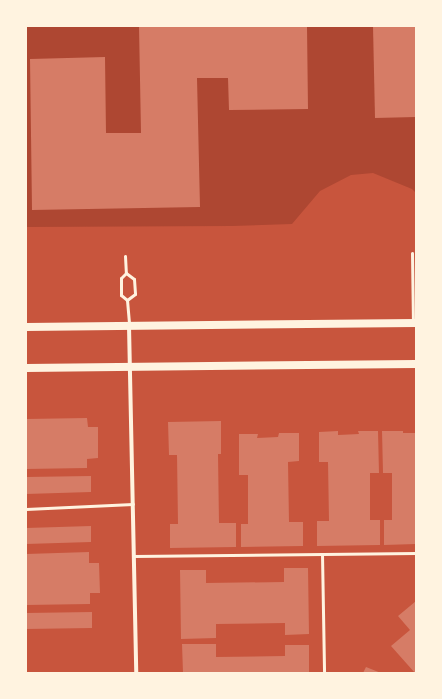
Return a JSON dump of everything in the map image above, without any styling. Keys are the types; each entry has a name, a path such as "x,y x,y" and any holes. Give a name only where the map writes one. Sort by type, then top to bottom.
{"main road":[{"path":"26,327 415,323"},
{"path":"26,368 416,364"}],"street":[{"path":"129,325 136,673"}],"lane":[{"path":"412,252 415,323"},
{"path":"125,256 126,273 134,279 135,294 128,300"},
{"path":"126,273 120,278 121,295 128,300"},
{"path":"128,300 129,325"},
{"path":"26,509 133,504"},
{"path":"134,556 416,553"},
{"path":"322,554 324,673"}],"shaded area":[{"path":"26,26 416,26 416,193 412,189 373,173 351,175 320,191 292,224 232,226 26,227"}],"building":[{"path":"139,26 307,26 308,109 229,110 228,78 197,78 200,207 32,210 30,59 105,57 106,133 141,133"},
{"path":"373,26 416,26 416,117 375,118"},
{"path":"87,418 88,427 98,427 98,458 87,459 87,468 26,469 26,419"},
{"path":"221,421 221,454 218,454 219,523 236,523 236,547 170,548 170,524 178,524 177,455 169,455 168,422"},
{"path":"338,431 338,435 359,434 358,431 378,431 379,473 370,473 370,520 380,520 380,545 317,546 317,521 329,521 328,462 319,462 319,432"},
{"path":"382,431 403,431 403,433 416,433 416,544 384,545 384,520 392,520 392,473 383,473"},
{"path":"279,433 299,433 299,461 288,462 289,522 303,522 303,546 241,547 241,524 248,524 248,475 239,475 239,434 258,434 257,438 278,437"},
{"path":"91,476 91,492 26,494 26,477"},
{"path":"91,526 91,542 26,544 26,528"},
{"path":"89,552 89,563 99,563 100,593 90,593 90,604 26,605 26,554"},
{"path":"284,568 308,568 309,634 285,635 285,623 216,624 216,638 181,639 180,570 206,570 206,583 284,582"},
{"path":"416,601 415,673 391,646 410,630 398,616"},
{"path":"92,612 92,628 26,629 26,613"},
{"path":"182,644 216,644 216,657 285,656 285,645 309,645 309,673 183,673"},
{"path":"366,667 381,673 363,673"}]}
